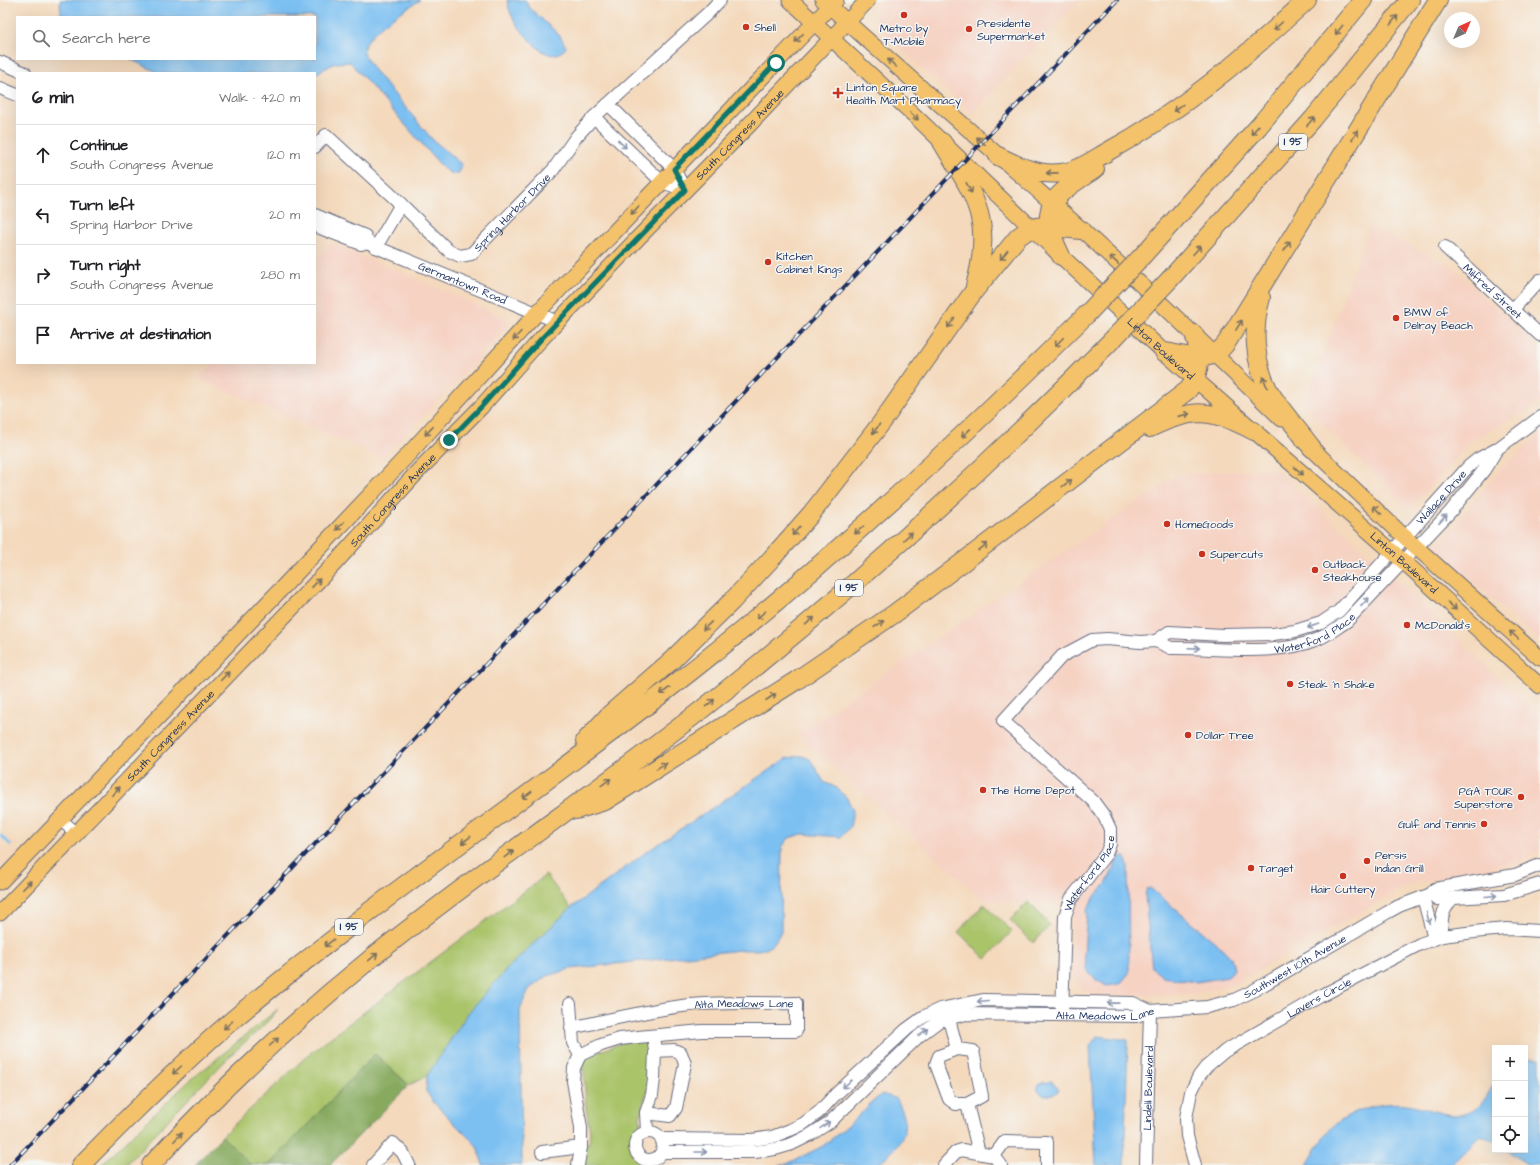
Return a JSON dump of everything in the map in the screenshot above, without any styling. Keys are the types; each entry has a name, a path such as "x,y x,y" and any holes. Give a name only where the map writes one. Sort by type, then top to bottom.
{"highway":[{"path":"998,156 1019,167 1043,173 1060,173 1082,166 1138,135 1171,113 1239,62 1307,0"},
{"name":"I 95","path":"81,1165 165,1080 264,994 350,927 703,662 828,558 965,434 1086,315 1144,254 1259,126 1363,0"},
{"name":"I 95","path":"151,1165 224,1088 325,997 405,932 628,766 764,660 841,595 959,490 1052,401 1171,278 1309,124 1410,0"},
{"path":"1164,352 1206,355 1222,348 1231,337 1438,0"},
{"path":"1061,256 1053,240 1049,226 1050,210 1053,204 1061,192 1103,164 1138,135"},
{"path":"942,142 971,191 982,225 982,257 974,292"},
{"path":"556,773 609,715 692,641 732,601 811,514 860,451 974,292 1018,236 1031,228 1049,226 1081,230"},
{"path":"1267,280 1260,301 1255,330 1261,372 1271,394 1312,448"},
{"path":"1194,334 1206,355"},
{"path":"564,813 605,801 821,664 935,584 1188,390 1195,380 1206,355"},
{"path":"1122,441 1168,420 1183,415 1198,413 1210,413 1221,416 1254,431"}],"main road":[{"name":"Linton Boulevard","path":"790,0 1164,352 1397,557 1540,686"},
{"name":"South Congress Avenue","path":"0,913 316,582 419,470 482,406 558,322 868,0"},
{"name":"South Congress Avenue","path":"0,882 405,458 537,313 814,22 830,2"},
{"path":"830,2 847,22 921,89 1053,204 1194,334"},
{"name":"Linton Boulevard","path":"1206,355 1312,448 1411,542 1540,658"}],"street":[{"name":"Spring Harbor Drive","path":"316,146 326,135 401,204 449,251 460,256 471,254 552,170 576,137 594,117 708,13 720,0"},
{"path":"0,62 23,72"},
{"path":"0,88 16,95"},
{"path":"608,104 674,169 685,190"},
{"path":"594,117 662,182 685,190"},
{"path":"372,244 401,204"},
{"name":"Germantown Road","path":"316,215 365,236 372,244"},
{"path":"316,218 337,228 345,228"},
{"name":"Germantown Road","path":"316,226 361,244 372,244 558,322"},
{"name":"Milfred Street","path":"1445,247 1540,335"},
{"path":"1513,309 1540,280"},
{"name":"Wallace Drive","path":"1397,557 1411,542 1450,512 1481,474 1497,449 1540,417"},
{"path":"405,458 419,470"},
{"name":"Waterford Place","path":"1062,1015 1065,916 1071,899 1106,854 1110,844 1110,829 1104,816 1093,801 1003,721 1062,656 1092,640 1107,639 1140,642 1156,641 1171,648 1276,649 1301,645 1328,635 1347,621 1397,557"},
{"path":"60,819 76,833"},
{"name":"Southwest 10th Avenue","path":"1150,1011 1206,1007 1234,1000 1251,992 1388,912 1427,896 1435,889 1515,875 1540,866"},
{"path":"1427,896 1437,899 1452,899 1504,895 1540,884"},
{"path":"1427,896 1438,937"},
{"path":"1438,937 1445,908 1452,899"},
{"name":"Lavers Circle","path":"1195,1165 1187,1136 1186,1118 1191,1092 1199,1076 1211,1062 1225,1051 1300,1007 1369,970 1420,944 1438,937 1499,930 1540,931"},
{"name":"Alta Meadows Lane","path":"662,1152 755,1152 774,1150 792,1144 810,1135 830,1122 918,1036 948,1013 984,1000 1134,1003 1150,1011"},
{"path":"570,1004 573,1043 580,1055 574,1068 573,1081 581,1128 581,1148 578,1165"},
{"name":"Alta Meadows Lane","path":"571,1028 654,1010 684,1006 717,1004 796,1004 796,1031 702,1031 620,1039 601,1045 580,1055"},
{"name":"Alta Meadows Lane","path":"886,1048 906,1029 926,1016 948,1013 1137,1016 1150,1011"},
{"name":"Lindell Boulevard","path":"1146,1165 1150,1011"},
{"path":"948,1013 958,1049"},
{"path":"647,1132 646,1113 652,1090 656,1051 654,1036"},
{"path":"662,1139 752,1140 772,1137 803,1124 820,1112 835,1095 859,1073 866,1058 876,1049 886,1048 895,1059"},
{"path":"958,1049 973,1051 982,1096 967,1104 956,1104 949,1099 936,1064 939,1056 958,1049"},
{"path":"646,1113 670,1116 676,1108 685,1064 682,1053 674,1050 656,1051"},
{"path":"967,1104 979,1153"},
{"path":"647,1132 656,1133 662,1139 662,1152 656,1158 648,1162 639,1156 635,1148 636,1139 647,1132"},
{"path":"944,1165 956,1152 962,1150 979,1153 997,1160 1004,1141 1047,1142 1047,1165"},
{"path":"373,1165 393,1143 403,1153 409,1165"},
{"path":"542,1152 581,1148"}],"shaded area":[{"path":"885,0 1080,0 972,113 877,27 875,11"},
{"path":"1370,227 1449,264 1540,348 1540,403 1472,440 1409,509 1304,405"},
{"path":"331,243 500,315 509,321 508,326 383,458 199,379 213,364 316,364 316,259"},
{"path":"1540,434 1540,642 1435,548 1500,470"},
{"path":"1275,469 1401,584 1540,718 1540,850 1519,862 1408,885 1234,984 1190,994 1098,996 1082,989 1071,975 1074,903 985,901 797,734 1179,474"}],"green space":[{"path":"546,875 571,908 509,967 469,1012 427,1076 409,1085 375,1054 269,1165 251,1165 222,1136 310,1053"},
{"path":"1028,902 1050,925 1033,943 1010,920"},
{"path":"984,904 1012,931 986,959 958,932"},
{"path":"278,1009 261,1028 230,1056 126,1165 101,1165 187,1083"},
{"path":"629,1040 648,1042 649,1049 649,1086 640,1117 641,1129 633,1136 631,1142 632,1152 640,1162 640,1165 580,1165 584,1144 589,1143 590,1132 586,1108 584,1070 577,1070 582,1058"},
{"path":"375,1054 409,1085 330,1165 269,1165"},
{"path":"222,1136 251,1165 195,1165"}],"water":[{"path":"60,0 420,0 386,22 378,29 371,36 363,52 373,69 432,139 461,164 461,169 458,174 452,174 444,169 350,62 335,63 316,73 316,72 157,72 132,60 316,60 316,16 61,16"},
{"path":"507,0 525,0 530,8 560,36 566,47 564,50 557,54 551,55 532,42 516,23 510,12"},
{"path":"802,756 810,759 824,782 837,788 847,798 853,811 850,827 841,837 802,834 789,838 782,847 781,931 773,944 760,950 740,950 570,969 547,976 529,989 520,1009 522,1165 483,1165 477,1146 433,1102 426,1091 427,1076 469,1012 509,967 571,908 645,853 787,758"},
{"path":"1119,857 1125,857 1128,866 1129,973 1120,984 1107,986 1095,979 1087,971 1084,955 1087,911 1093,898 1106,884"},
{"path":"1150,888 1222,948 1231,958 1234,969 1228,977 1196,982 1163,977 1152,968 1145,895 1147,889"},
{"path":"1097,1036 1128,1040 1124,1165 1096,1165 1090,1046"},
{"path":"1528,1058 1540,1058 1540,1165 1527,1165 1511,1153 1528,1153"},
{"path":"1051,1081 1059,1090 1053,1095 1043,1095 1038,1091 1038,1086 1044,1082 1047,1083"},
{"path":"1492,1087 1492,1140 1481,1135 1451,1165 1307,1165 1318,1145 1334,1125 1355,1112 1393,1103 1417,1106 1436,1112 1462,1115 1477,1108"},
{"path":"882,1094 897,1099 903,1114 905,1129 901,1140 880,1162 875,1165 778,1165 787,1164 823,1146 851,1123"}],"waterway":[{"path":"0,835 11,845"}],"railway":[{"path":"10,1165 1117,0"}],"place":[{"name":"Metro by T-Mobile","path":"904,15"},
{"name":"Shell","path":"746,27"},
{"name":"Presidente Supermarket","path":"969,29"},
{"name":"Linton Square Health Mart Pharmacy","path":"838,93"},
{"name":"Kitchen Cabinet Kings","path":"768,262"},
{"name":"BMW of Delray Beach","path":"1396,318"},
{"name":"HomeGoods","path":"1167,524"},
{"name":"Supercuts","path":"1202,554"},
{"name":"Outback Steakhouse","path":"1315,570"},
{"name":"McDonald's","path":"1407,625"},
{"name":"Steak 'n Shake","path":"1290,684"},
{"name":"Dollar Tree","path":"1188,735"},
{"name":"The Home Depot","path":"983,790"},
{"name":"PGA TOUR Superstore","path":"1521,797"},
{"name":"Gulf and Tennis","path":"1484,824"},
{"name":"Persis Indian Grill","path":"1367,861"},
{"name":"Target","path":"1251,868"},
{"name":"Hair Cuttery","path":"1343,876"}],"route":[{"path":"449,440 482,406 541,339 685,190 674,169 776,63"}]}
